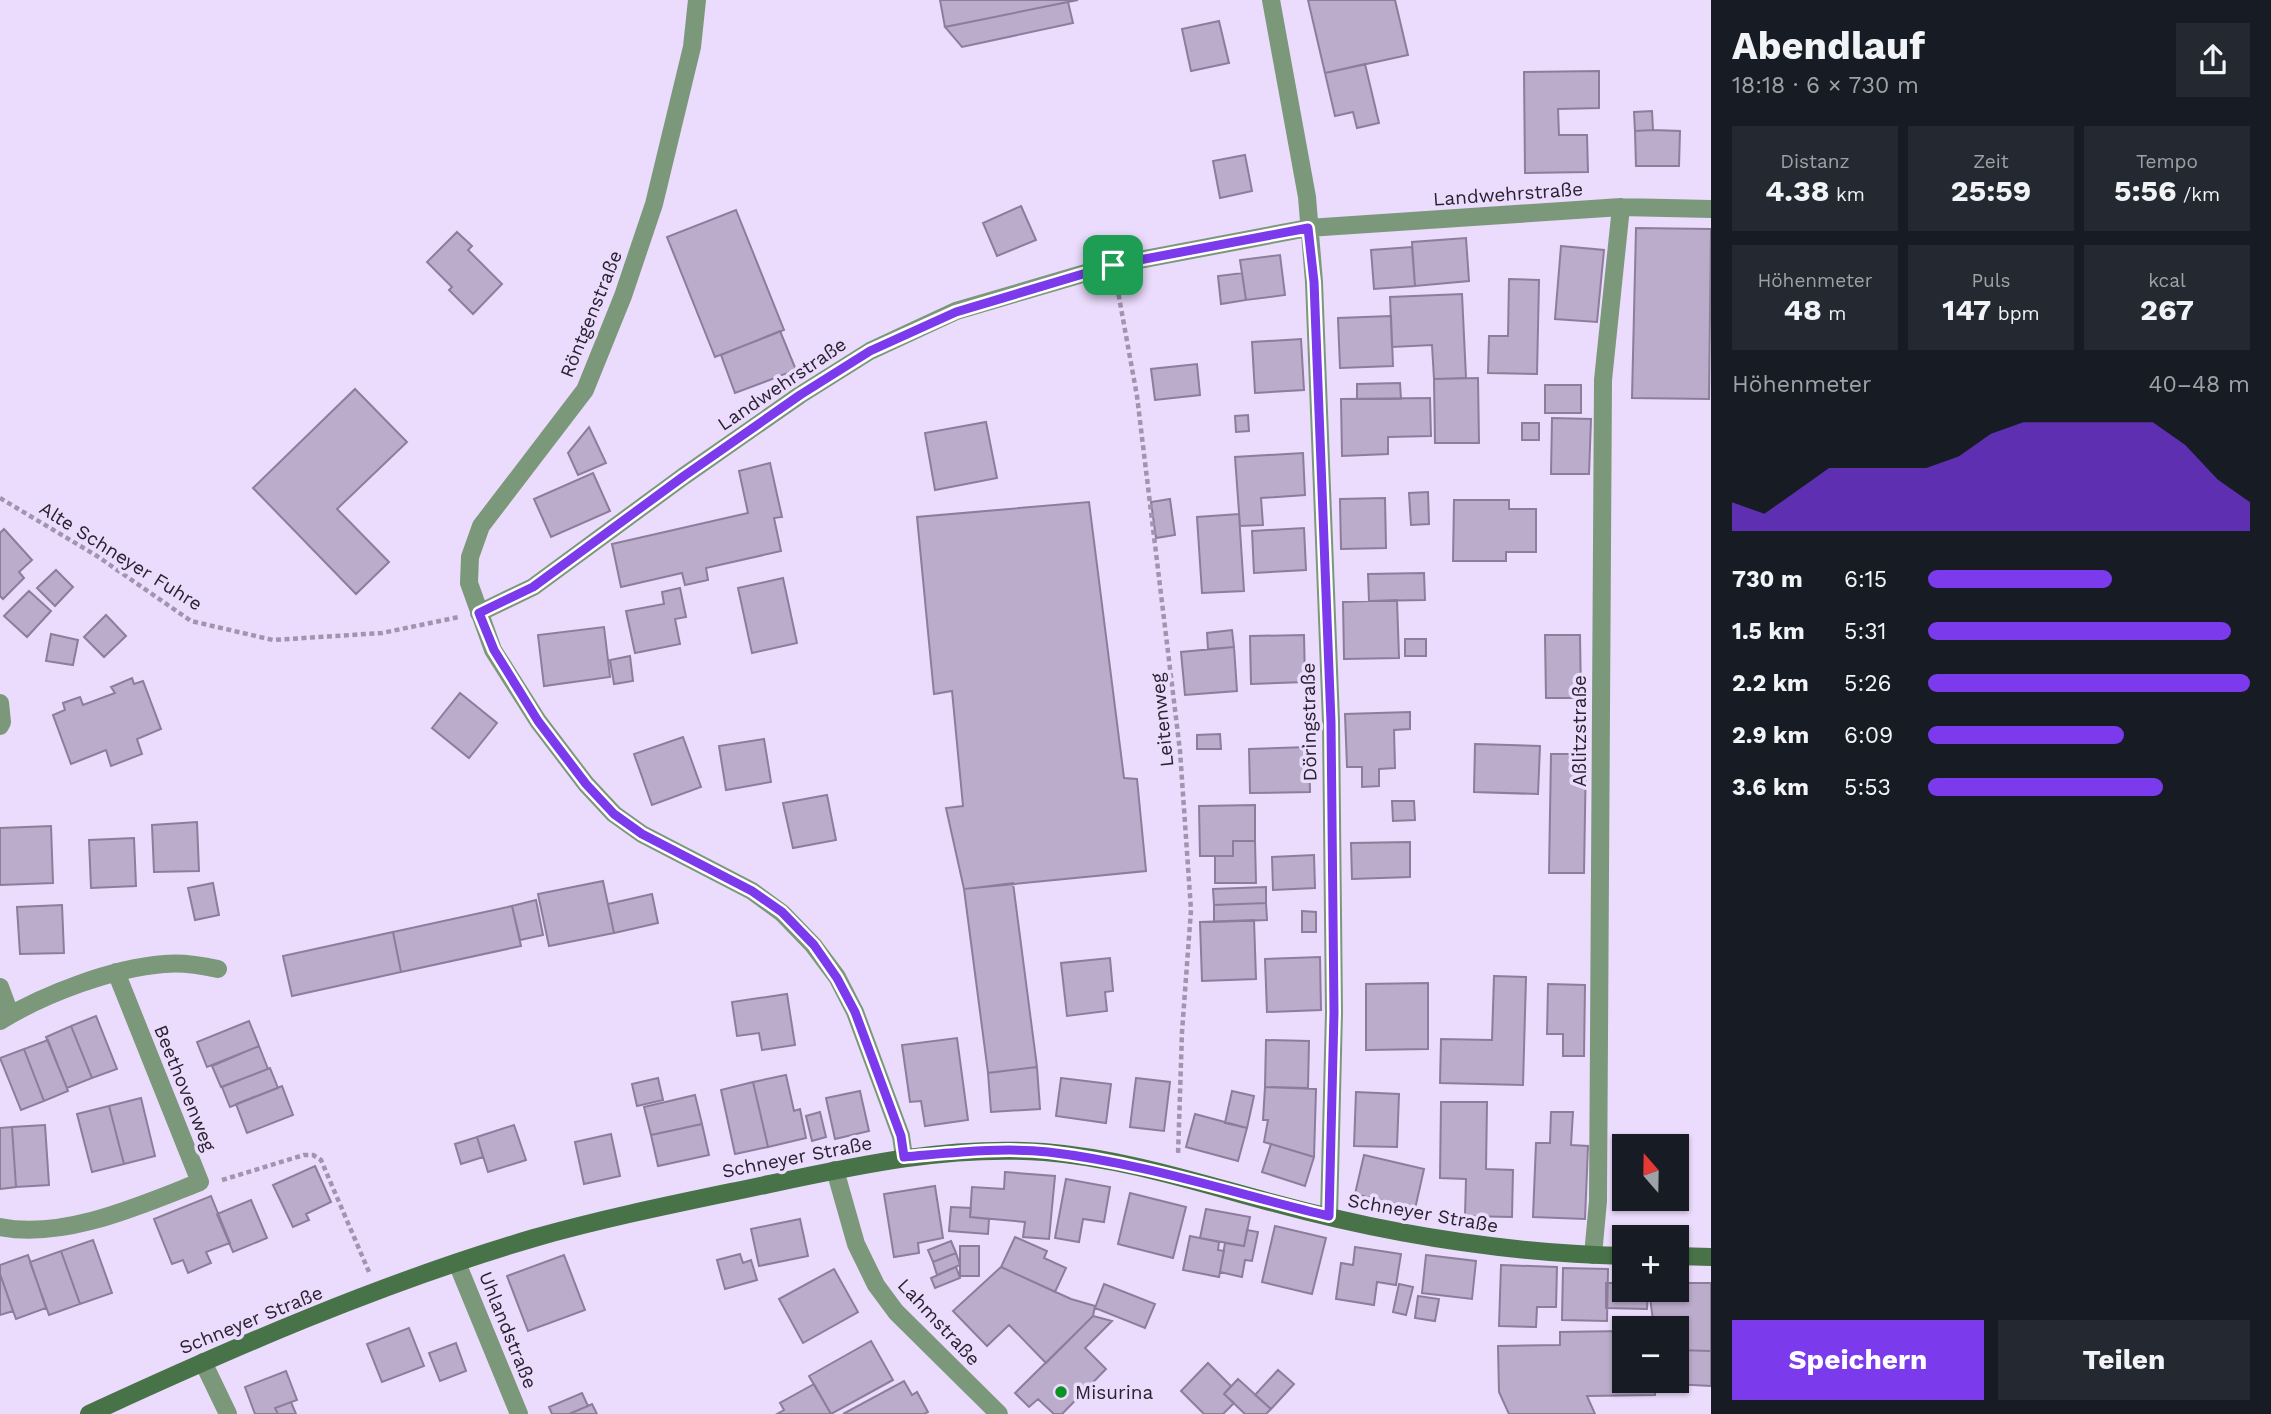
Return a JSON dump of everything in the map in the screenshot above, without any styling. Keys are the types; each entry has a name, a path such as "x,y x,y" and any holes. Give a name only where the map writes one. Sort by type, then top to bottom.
{"street":[{"name":"Röntgenstraße","path":"697,0 692,47 657,191 623,296 585,390 481,526 470,557 469,583 494,650 538,721 586,784 614,814 642,834 752,891 782,912 814,945 837,978 855,1012 901,1136 904,1157"},
{"path":"1271,0 1307,197 1308,228"},
{"name":"Landwehrstraße","path":"479,613 533,587 800,395 870,351 956,312 1113,265 1308,228 1621,207 1711,209"},
{"name":"Aßlitzstraße","path":"1593,1255 1598,1187 1603,380 1621,207"},
{"name":"Döringstraße","path":"1308,228 1314,282 1331,722 1334,1012 1329,1216"},
{"path":"0,704 0,726"},
{"path":"0,987 5,1017 31,1003 116,972 164,964 218,968"},
{"name":"Beethovenweg","path":"0,1227 34,1230 79,1223 139,1206 200,1182 116,972"},
{"name":"Schneyer Straße","path":"89,1414 203,1362 377,1291 536,1238 630,1213 904,1157 972,1151 1046,1152 1177,1177 1371,1227 1461,1244 1612,1255"},
{"name":"Lahmstraße","path":"835,1170 856,1244 876,1285 896,1312 999,1414"},
{"path":"1689,1256 1711,1257"},
{"name":"Uhlandstraße","path":"457,1263 519,1414"},
{"path":"203,1362 228,1414"}],"path":[{"name":"Leitenweg","path":"1113,265 1137,397 1180,751 1191,910 1182,1032 1177,1177"},
{"name":"Alte Schneyer Fuhre","path":"0,498 97,556 191,621 273,640 382,633 479,613"},
{"path":"200,1182 224,1180 304,1155 313,1155 321,1160 377,1291"}],"building":[{"path":"940,0 1078,0 945,27"},
{"path":"1308,0 1395,0 1408,55 1325,73"},
{"path":"1068,2 1073,23 962,47 945,27"},
{"path":"1219,21 1229,63 1191,71 1182,29"},
{"path":"1365,64 1379,123 1357,128 1353,112 1335,116 1325,73"},
{"path":"1599,71 1599,108 1558,109 1559,135 1587,135 1588,172 1525,173 1524,72"},
{"path":"1652,111 1653,130 1635,131 1634,112"},
{"path":"1635,131 1680,131 1679,166 1636,166"},
{"path":"1245,155 1252,191 1220,198 1213,161"},
{"path":"1021,206 1036,240 997,256 983,223"},
{"path":"736,210 784,330 715,357 667,237"},
{"path":"1636,228 1711,229 1709,399 1632,398"},
{"path":"457,232 472,246 468,250 502,284 473,314 449,290 452,287 427,262"},
{"path":"1466,238 1469,281 1415,286 1412,242"},
{"path":"1561,246 1604,250 1597,322 1555,319"},
{"path":"1412,247 1415,286 1374,289 1371,250"},
{"path":"1280,255 1285,295 1246,300 1240,260"},
{"path":"1242,273 1246,300 1221,304 1218,276"},
{"path":"1509,279 1539,280 1537,374 1488,373 1489,336 1508,336"},
{"path":"1462,294 1466,378 1434,379 1432,345 1392,347 1390,297"},
{"path":"1391,316 1393,366 1340,368 1338,318"},
{"path":"780,331 796,370 735,393 721,355"},
{"path":"1301,339 1304,390 1255,393 1252,342"},
{"path":"1197,364 1200,395 1155,400 1151,369"},
{"path":"1478,378 1479,443 1435,443 1434,379"},
{"path":"1400,383 1401,399 1357,399 1357,384"},
{"path":"1545,385 1581,385 1581,413 1545,413"},
{"path":"355,389 407,442 337,509 389,562 356,594 253,488"},
{"path":"1430,398 1431,436 1388,437 1388,454 1342,456 1341,399"},
{"path":"1248,415 1249,431 1236,432 1235,416"},
{"path":"1552,418 1591,419 1589,474 1551,474"},
{"path":"986,422 997,478 935,490 925,433"},
{"path":"1522,423 1539,423 1539,440 1522,440"},
{"path":"589,427 606,463 578,475 568,453"},
{"path":"1303,453 1305,495 1261,498 1263,525 1240,526 1235,457"},
{"path":"770,463 782,517 774,518 781,551 706,568 708,580 685,585 682,573 621,587 612,544 748,513 739,471"},
{"path":"593,473 610,511 551,537 534,499"},
{"path":"1428,492 1429,524 1411,525 1409,493"},
{"path":"1385,498 1386,548 1341,549 1340,499"},
{"path":"1170,499 1175,535 1156,538 1151,502"},
{"path":"1454,500 1509,500 1509,509 1536,509 1536,552 1506,552 1506,561 1453,561"},
{"path":"1089,502 1124,778 1137,779 1146,871 964,889 946,808 963,806 952,691 934,694 917,517"},
{"path":"1239,514 1244,591 1202,593 1197,517"},
{"path":"1304,528 1306,570 1254,573 1252,531"},
{"path":"4,529 32,560 19,572 24,578 3,599 0,596 0,533"},
{"path":"56,570 73,587 55,606 37,588"},
{"path":"1424,573 1425,600 1369,601 1368,574"},
{"path":"783,578 797,643 752,653 738,588"},
{"path":"680,588 686,617 675,619 680,644 635,653 626,611 664,604 662,592"},
{"path":"29,591 51,611 27,637 4,616"},
{"path":"1397,600 1399,658 1344,659 1343,602"},
{"path":"106,615 126,636 104,657 84,637"},
{"path":"604,627 610,677 544,686 538,635"},
{"path":"1232,630 1234,647 1208,649 1207,633"},
{"path":"51,634 78,640 73,665 46,661"},
{"path":"1304,635 1305,682 1251,684 1250,636"},
{"path":"1545,635 1580,635 1581,698 1546,698"},
{"path":"1405,639 1426,639 1426,656 1405,656"},
{"path":"1234,647 1237,691 1185,695 1181,652"},
{"path":"630,656 633,681 614,684 610,660"},
{"path":"132,678 134,684 143,681 161,729 137,739 142,754 111,766 106,750 71,764 53,715 65,710 63,703 80,697 83,705 115,693 111,687"},
{"path":"460,693 497,723 469,758 432,728"},
{"path":"1410,712 1410,729 1394,730 1395,768 1379,769 1379,786 1362,787 1362,767 1347,767 1345,714"},
{"path":"1220,734 1221,749 1197,749 1197,735"},
{"path":"683,737 701,787 652,805 634,754"},
{"path":"764,739 771,782 726,790 719,746"},
{"path":"1475,744 1540,746 1538,794 1474,792"},
{"path":"1309,747 1310,792 1250,793 1249,749"},
{"path":"1551,754 1586,754 1584,873 1549,873"},
{"path":"827,795 836,840 793,848 783,803"},
{"path":"1392,801 1414,801 1415,820 1393,821"},
{"path":"1255,805 1255,841 1233,841 1233,856 1200,856 1199,806"},
{"path":"197,822 199,871 154,872 152,825"},
{"path":"51,826 53,883 0,885 0,828"},
{"path":"134,838 136,886 91,888 89,840"},
{"path":"1233,841 1255,841 1256,883 1215,883 1215,856 1233,856"},
{"path":"1410,842 1410,877 1352,879 1351,843"},
{"path":"1314,855 1315,888 1273,890 1272,857"},
{"path":"603,881 614,933 549,946 538,894"},
{"path":"213,883 219,915 195,920 188,888"},
{"path":"1013,883 1037,1067 988,1073 964,889"},
{"path":"1266,887 1266,903 1214,905 1213,889"},
{"path":"652,894 658,923 614,933 608,904"},
{"path":"536,900 543,935 520,940 512,906"},
{"path":"1266,903 1267,920 1214,922 1214,905"},
{"path":"62,905 64,953 20,954 17,907"},
{"path":"512,906 521,946 401,972 393,932"},
{"path":"1302,911 1316,912 1316,932 1302,932"},
{"path":"1254,920 1256,979 1202,981 1200,922"},
{"path":"393,932 401,972 292,996 283,956"},
{"path":"1320,957 1321,1010 1267,1012 1265,959"},
{"path":"1110,958 1113,991 1105,992 1107,1011 1067,1016 1061,963"},
{"path":"1494,976 1526,977 1523,1085 1440,1083 1441,1039 1492,1040"},
{"path":"1428,983 1428,1049 1366,1050 1366,984"},
{"path":"1548,984 1585,985 1584,1056 1563,1056 1563,1034 1547,1034"},
{"path":"787,994 795,1045 762,1050 759,1033 737,1036 732,1002"},
{"path":"96,1016 117,1069 92,1078 71,1026"},
{"path":"249,1021 259,1046 207,1067 197,1042"},
{"path":"71,1026 92,1078 67,1088 46,1037"},
{"path":"957,1038 968,1120 925,1126 921,1101 910,1102 902,1045"},
{"path":"48,1040 68,1091 44,1101 24,1049"},
{"path":"1266,1040 1309,1041 1308,1088 1265,1087"},
{"path":"259,1046 268,1069 221,1087 212,1066"},
{"path":"24,1049 44,1101 21,1110 0,1058"},
{"path":"1037,1067 1040,1109 991,1112 988,1073"},
{"path":"270,1068 278,1088 230,1107 222,1087"},
{"path":"786,1075 794,1111 800,1109 806,1138 768,1147 753,1082"},
{"path":"658,1078 663,1100 637,1106 632,1084"},
{"path":"1061,1078 1111,1084 1106,1123 1056,1116"},
{"path":"1136,1078 1170,1082 1164,1131 1130,1127"},
{"path":"753,1082 768,1147 735,1154 721,1090"},
{"path":"282,1086 293,1115 247,1133 236,1104"},
{"path":"1265,1087 1316,1089 1314,1157 1264,1142 1268,1120 1263,1120"},
{"path":"860,1091 869,1131 835,1139 826,1098"},
{"path":"1232,1091 1254,1096 1247,1128 1225,1123"},
{"path":"1356,1092 1399,1094 1397,1147 1354,1146"},
{"path":"695,1095 702,1124 651,1135 644,1107"},
{"path":"141,1098 155,1156 124,1164 109,1106"},
{"path":"1441,1102 1487,1102 1486,1169 1513,1170 1512,1217 1465,1216 1466,1179 1440,1178"},
{"path":"109,1106 124,1164 92,1172 77,1114"},
{"path":"820,1112 826,1137 812,1141 806,1116"},
{"path":"1551,1112 1573,1112 1571,1145 1588,1146 1585,1219 1533,1217 1536,1143 1550,1143"},
{"path":"1195,1114 1247,1128 1238,1161 1186,1147"},
{"path":"702,1124 709,1155 658,1166 651,1135"},
{"path":"45,1125 49,1185 16,1187 12,1127"},
{"path":"514,1125 526,1160 488,1172 477,1137"},
{"path":"12,1127 16,1187 0,1189 0,1128"},
{"path":"611,1134 620,1176 584,1184 575,1142"},
{"path":"477,1137 483,1157 461,1164 455,1144"},
{"path":"1271,1144 1314,1157 1305,1186 1262,1172"},
{"path":"1364,1155 1424,1169 1415,1209 1355,1194"},
{"path":"315,1166 331,1202 306,1214 309,1220 293,1227 273,1185"},
{"path":"1005,1172 1055,1176 1049,1239 1023,1237 1025,1222 970,1217 972,1187 1004,1189"},
{"path":"1066,1179 1110,1187 1104,1222 1083,1219 1079,1242 1055,1238"},
{"path":"935,1186 943,1238 918,1243 919,1253 894,1257 884,1194"},
{"path":"1130,1193 1186,1207 1173,1258 1118,1244"},
{"path":"211,1196 230,1243 206,1252 211,1263 188,1273 183,1260 172,1264 154,1219"},
{"path":"251,1200 267,1238 233,1252 217,1214"},
{"path":"951,1207 971,1208 970,1217 989,1219 988,1234 949,1231"},
{"path":"1206,1209 1250,1217 1244,1246 1200,1238"},
{"path":"800,1219 808,1256 759,1266 751,1229"},
{"path":"1275,1226 1326,1238 1312,1294 1262,1282"},
{"path":"1247,1230 1258,1232 1252,1261 1245,1260 1242,1277 1220,1272 1225,1243 1244,1246"},
{"path":"1190,1236 1219,1242 1218,1250 1224,1251 1219,1277 1183,1270"},
{"path":"1015,1237 1047,1251 1044,1258 1066,1268 1055,1292 1001,1267"},
{"path":"93,1240 112,1293 80,1304 61,1251"},
{"path":"951,1241 956,1253 933,1262 928,1250"},
{"path":"960,1246 979,1246 979,1276 960,1276"},
{"path":"1355,1247 1401,1254 1396,1285 1377,1282 1374,1305 1336,1299 1341,1263 1353,1265"},
{"path":"61,1251 80,1304 49,1315 30,1262"},
{"path":"956,1253 960,1265 937,1275 933,1262"},
{"path":"740,1254 743,1263 751,1260 757,1280 725,1289 717,1260"},
{"path":"28,1255 46,1308 16,1319 0,1274 0,1265"},
{"path":"564,1255 585,1310 528,1331 507,1276"},
{"path":"1426,1255 1476,1261 1472,1299 1422,1293"},
{"path":"1501,1265 1557,1267 1556,1307 1537,1307 1536,1327 1499,1326"},
{"path":"956,1267 960,1278 935,1288 931,1278"},
{"path":"1001,1267 1071,1299 1095,1306 1093,1316 1046,1363 1009,1325 987,1346 953,1311"},
{"path":"1563,1268 1608,1269 1607,1321 1562,1320"},
{"path":"834,1269 858,1312 803,1343 779,1299"},
{"path":"0,1274 13,1311 0,1315"},
{"path":"1606,1283 1612,1283 1612,1302 1647,1302 1647,1309 1606,1308"},
{"path":"1689,1283 1711,1283 1711,1351 1689,1350 1689,1316 1652,1316 1651,1302 1689,1302"},
{"path":"1104,1284 1155,1304 1145,1328 1095,1308"},
{"path":"1399,1284 1413,1287 1406,1315 1393,1312"},
{"path":"1418,1296 1439,1299 1435,1321 1415,1318"},
{"path":"1093,1316 1112,1321 1085,1348 1106,1369 1062,1414 1054,1414 1038,1399 1029,1407 1015,1393"},
{"path":"409,1328 424,1366 382,1382 367,1344"},
{"path":"1612,1331 1612,1393 1655,1395 1587,1396 1595,1414 1509,1414 1499,1392 1498,1346 1560,1345 1560,1332"},
{"path":"871,1341 893,1380 831,1414 809,1376"},
{"path":"456,1343 466,1371 440,1381 429,1353"},
{"path":"1689,1350 1711,1351 1711,1386 1689,1385"},
{"path":"1208,1363 1231,1386 1224,1394 1234,1403 1223,1414 1204,1414 1181,1391"},
{"path":"1278,1370 1294,1384 1271,1409 1255,1395"},
{"path":"286,1371 297,1400 275,1408 278,1414 255,1414 245,1387"},
{"path":"1238,1379 1271,1409 1266,1414 1245,1414 1224,1394"},
{"path":"904,1381 912,1395 917,1392 928,1412 843,1414"},
{"path":"814,1384 831,1414 777,1414 784,1410 780,1403"},
{"path":"582,1393 588,1406 569,1414 552,1414 549,1407"},
{"path":"291,1402 296,1414 278,1414 275,1408"},
{"path":"592,1404 597,1414 569,1414 588,1406"}],"place":[{"name":"Misurina","path":"1061,1392"}],"route":[{"path":"1308,228 1314,282 1331,722 1334,1012 1329,1216 1177,1177 1046,1152 972,1151 904,1157 901,1136 855,1012 837,978 814,945 782,912 752,891 642,834 614,814 586,784 538,721 494,650 479,613 533,587 684,476 800,395 870,351 956,312 1113,265 1308,228"}]}
